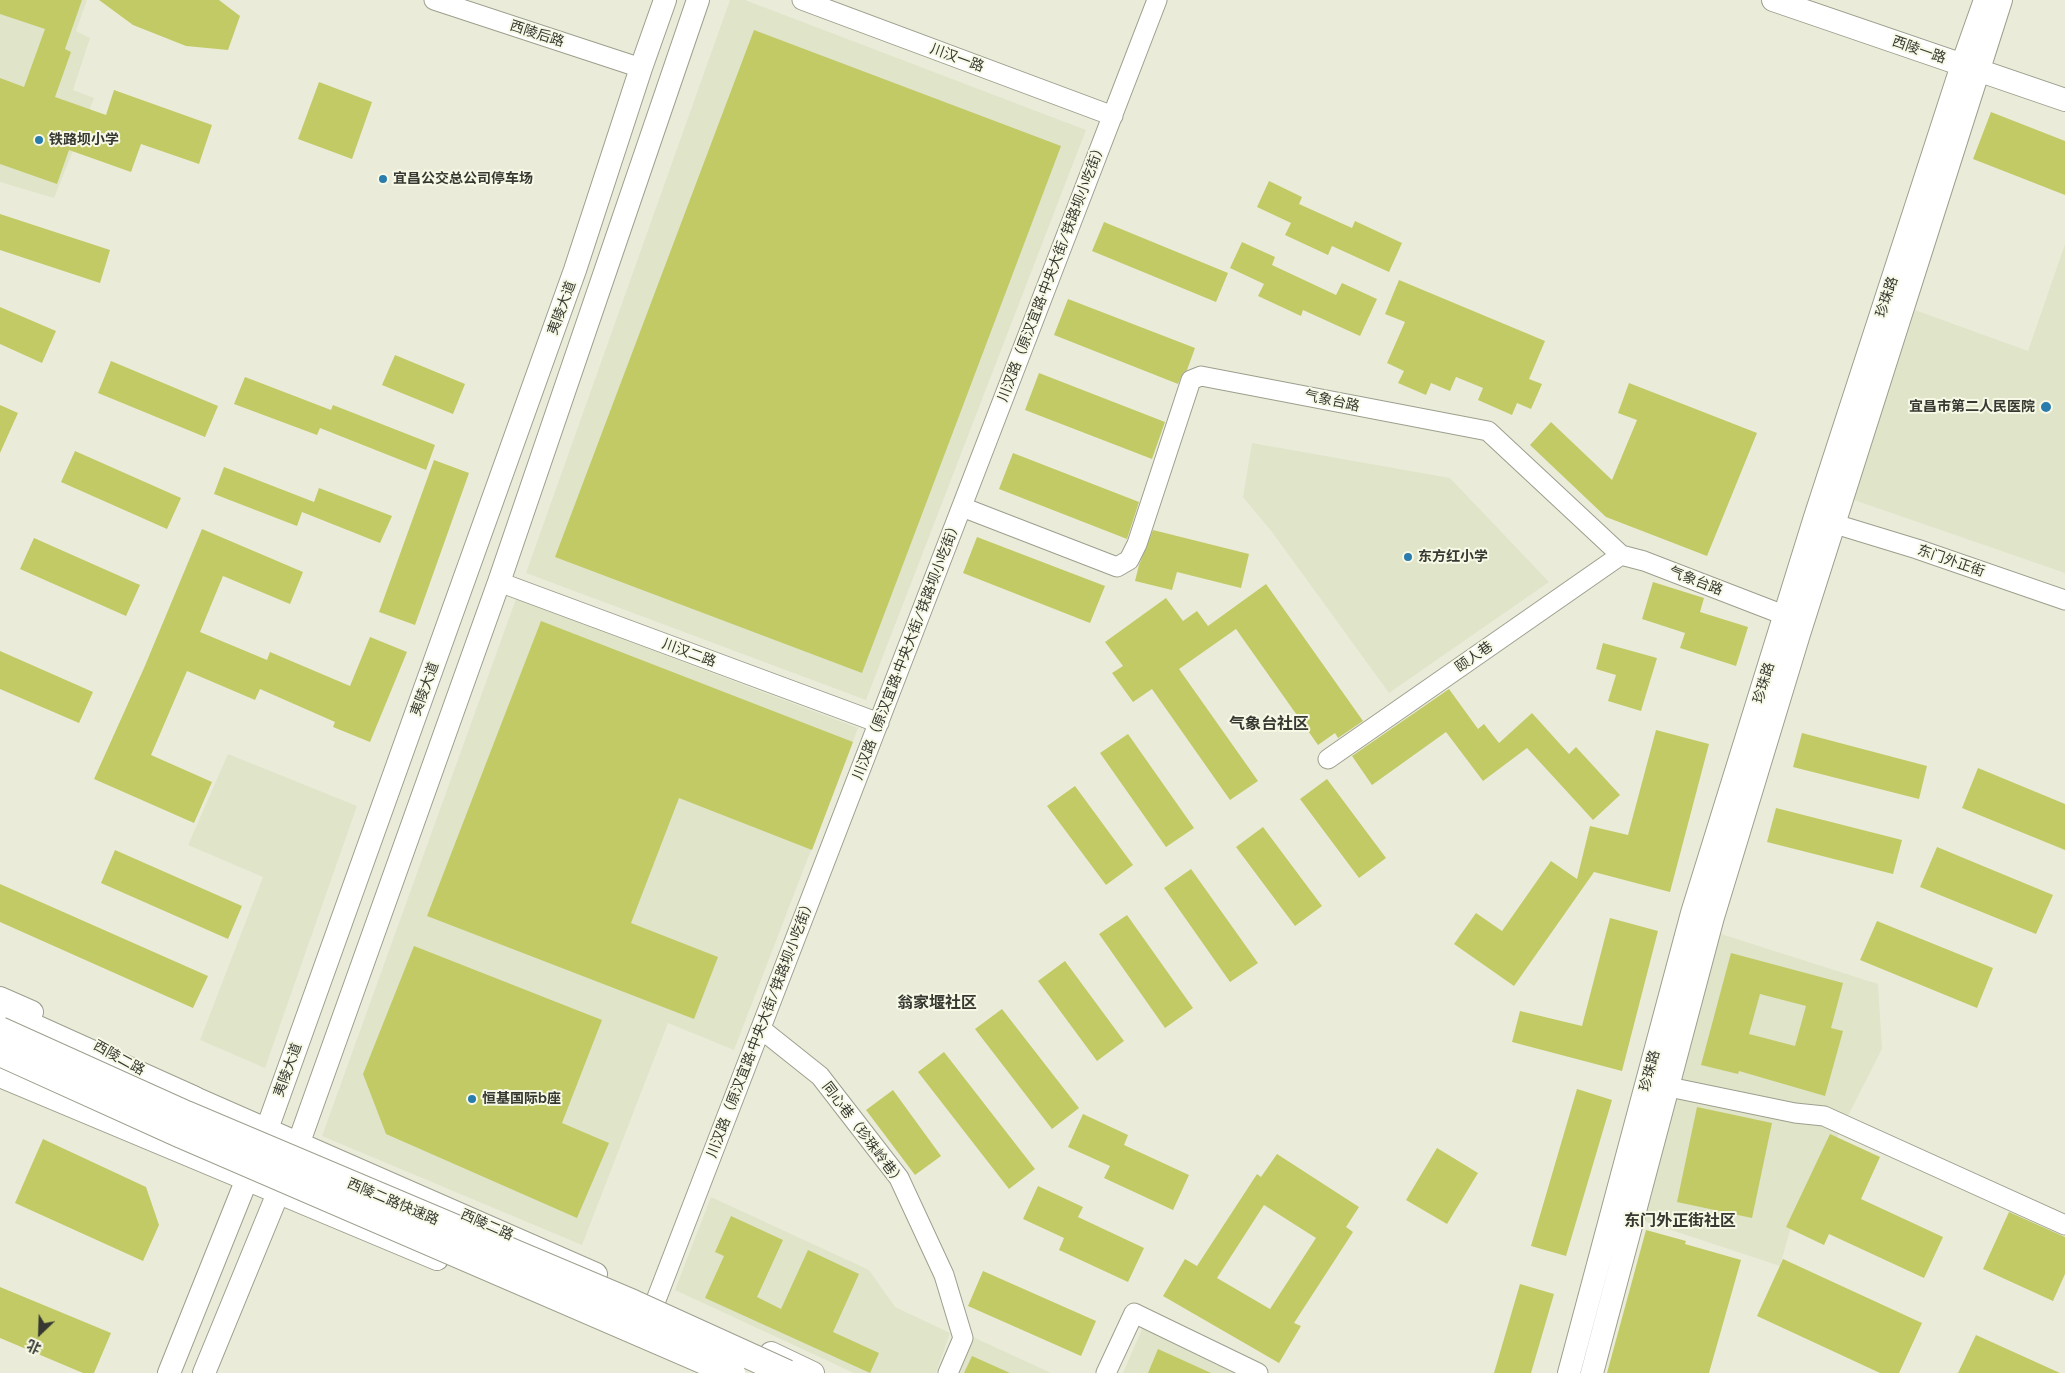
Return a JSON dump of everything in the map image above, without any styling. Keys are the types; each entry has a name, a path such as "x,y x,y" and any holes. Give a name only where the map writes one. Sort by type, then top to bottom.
{"highway":[{"path":"0,1012 193,1099"},
{"name":"西陵二路快速路","path":"0,1030 186,1114 633,1303 787,1373"},
{"name":"西陵二路快速路","path":"0,1053 179,1134 732,1373"},
{"path":"0,1066 112,1117 179,1134"}],"main road":[{"name":"夷陵大道","path":"169,1373 267,1129 575,270 665,0"},
{"name":"夷陵大道","path":"204,1373 299,1142 499,582 698,0"},
{"name":"西陵一路","path":"1773,0 1972,60 2065,84"},
{"name":"西陵一路","path":"1816,0 1972,60 2065,100"},
{"name":"珍珠路","path":"1592,1373 1713,917 1799,634 1835,524 1972,60 1985,0"},
{"name":"珍珠路","path":"1568,1373 1692,913 1784,615 1972,60 2001,0"},
{"name":"西陵二路","path":"0,998 51,1021 193,1099 299,1142 656,1300 813,1373"},
{"path":"0,1076 640,1344 702,1373"}],"street":[{"name":"西陵后路","path":"434,0 641,68"},
{"name":"川汉一路","path":"802,0 1112,116"},
{"name":"川汉路（原汉宜路·中央大街/铁路坝小吃街）","path":"656,1300 1157,0"},
{"name":"气象台路","path":"962,507 1117,567 1129,560 1137,544 1191,380 1202,376 1488,431 1621,555 1644,560 1784,615"},
{"name":"东门外正街","path":"1835,524 1917,549 2065,600"},
{"name":"颐人巷","path":"1328,759 1621,555"},
{"name":"川汉二路","path":"499,582 879,723"},
{"name":"同心巷（珍珠岭巷）","path":"761,1029 820,1076 899,1178 944,1275 963,1338 948,1373"},
{"path":"1669,1087 1795,1113 1824,1116 2065,1225"},
{"path":"1106,1373 1134,1314 1258,1373"}],"shaded area":[{"name":"铁路坝小学","path":"0,0 87,0 76,31 90,38 73,90 94,98 54,198 0,182"},
{"path":"730,0 745,0 1086,130 866,700 526,573"},
{"path":"2065,244 2065,573 1854,500 1915,310 2028,351"},
{"name":"东方红小学","path":"1252,443 1450,478 1549,582 1389,693 1272,532 1243,497"},
{"path":"516,599 858,728 734,1050 668,1023 582,1245 322,1136"},
{"path":"228,754 357,806 265,1068 200,1040 263,877 188,845"},
{"path":"1718,933 1878,984 1882,1049 1790,1230 1780,1266 1641,1220"},
{"path":"711,1197 869,1270 895,1307 950,1333 936,1373 854,1373 675,1290"},
{"path":"1143,1327 1235,1373 1123,1373"},
{"path":"973,1337 1051,1373 956,1373"}],"building":[{"name":"铁路坝小学","path":"0,0 82,0 65,49 71,52 55,97 106,115 114,90 212,125 199,164 141,144 131,172 69,150 57,184 0,164 0,78 24,87 45,29 0,14"},
{"path":"99,0 219,0 240,16 228,50 186,46 133,25"},
{"path":"754,30 1061,146 862,673 555,557"},
{"path":"319,82 372,102 352,159 298,139"},
{"path":"1991,112 2065,141 2065,195 1973,159"},
{"path":"1269,181 1302,197 1299,204 1352,228 1355,221 1402,243 1389,272 1332,246 1328,255 1285,235 1291,223 1257,207"},
{"path":"0,214 110,250 100,283 0,250"},
{"path":"1104,222 1228,273 1216,302 1092,251"},
{"path":"1242,242 1275,257 1272,265 1336,295 1342,283 1377,299 1360,336 1303,310 1301,316 1258,296 1264,284 1230,268"},
{"path":"1399,280 1545,341 1529,379 1542,384 1531,409 1517,403 1512,415 1478,400 1483,388 1456,377 1450,391 1431,383 1426,395 1398,383 1404,371 1387,363 1405,322 1385,314"},
{"path":"1068,299 1195,348 1187,370 1183,373 1178,384 1054,335"},
{"path":"0,307 56,331 42,363 0,344"},
{"path":"395,355 465,384 453,414 382,385"},
{"path":"111,361 218,406 205,437 98,393"},
{"path":"1039,373 1165,422 1152,459 1025,410"},
{"path":"245,377 331,410 333,405 435,445 426,470 320,428 317,435 234,404"},
{"path":"1629,383 1757,433 1707,556 1606,517 1530,445 1551,422 1612,480 1637,420 1618,413"},
{"path":"0,405 18,413 0,453"},
{"path":"75,451 181,498 167,529 61,482"},
{"path":"1013,453 1139,502 1127,539 999,489"},
{"path":"434,460 469,473 415,625 379,612"},
{"path":"224,467 314,502 319,488 392,516 380,543 302,512 297,526 214,494"},
{"path":"202,529 303,572 290,604 223,576 200,632 267,660 270,652 350,686 370,637 407,652 370,742 333,727 335,722 260,689 255,700 187,671 151,755 212,782 194,823 94,779 144,668"},
{"path":"1153,530 1249,554 1241,588 1177,572 1172,590 1135,581 1139,565"},
{"path":"977,537 1105,586 1090,623 963,573"},
{"path":"34,538 140,585 126,616 20,569"},
{"path":"1653,582 1704,598 1700,612 1748,627 1736,666 1680,648 1685,633 1642,619"},
{"path":"1266,584 1363,721 1338,738 1335,733 1318,745 1236,629 1179,669 1258,781 1230,800 1152,689 1133,702 1112,673 1123,666 1105,642 1166,598 1183,621 1197,611 1208,626"},
{"path":"541,621 853,742 812,850 679,798 631,923 718,957 694,1019 427,916"},
{"path":"1603,643 1657,658 1641,711 1608,701 1616,675 1596,669"},
{"path":"0,651 93,692 79,723 0,689"},
{"path":"1449,689 1478,729 1484,724 1499,743 1532,713 1569,754 1576,747 1620,795 1593,820 1527,748 1483,781 1446,732 1372,785 1352,756"},
{"path":"1656,730 1709,744 1670,892 1594,872 1514,986 1454,944 1476,913 1502,931 1551,861 1577,879 1590,826 1628,835"},
{"path":"1802,733 1927,766 1919,799 1793,767"},
{"path":"1128,734 1194,828 1166,847 1100,753"},
{"path":"1978,768 2065,804 2065,850 1962,808"},
{"path":"1327,779 1386,858 1359,878 1300,799"},
{"path":"1075,786 1133,865 1106,885 1047,806"},
{"path":"1776,808 1902,840 1893,874 1767,842"},
{"path":"1263,827 1322,906 1295,926 1236,847"},
{"path":"1937,847 2053,895 2036,934 1920,887"},
{"path":"115,850 242,906 228,939 101,883"},
{"path":"1191,869 1258,963 1230,982 1164,888"},
{"path":"0,884 208,976 193,1008 0,922"},
{"path":"1127,915 1193,1008 1165,1028 1099,934"},
{"path":"1610,918 1658,931 1622,1071 1512,1042 1520,1011 1582,1026"},
{"path":"1877,921 1993,968 1977,1008 1860,960"},
{"name":"恒基国际b座","path":"414,946 602,1020 562,1123 609,1143 577,1218 386,1134 363,1074"},
{"path":"1731,953 1843,983 1831,1028 1843,1031 1825,1096 1739,1071 1738,1074 1701,1065","holes":["1760,994 1806,1006 1795,1046 1749,1034"]},
{"path":"1065,961 1124,1041 1097,1061 1038,981"},
{"path":"1002,1009 1079,1108 1052,1129 975,1029"},
{"path":"944,1052 1035,1169 1009,1189 918,1072"},
{"path":"1577,1089 1612,1100 1566,1256 1531,1246"},
{"path":"893,1090 941,1156 915,1175 866,1110"},
{"path":"1697,1107 1772,1123 1752,1218 1677,1202"},
{"path":"1083,1114 1128,1135 1124,1145 1189,1175 1173,1210 1104,1178 1110,1166 1068,1147"},
{"path":"1830,1134 1880,1157 1861,1199 1943,1237 1924,1278 1829,1234 1824,1245 1786,1227"},
{"path":"43,1139 146,1187 159,1225 143,1261 15,1203"},
{"path":"1437,1148 1478,1173 1447,1224 1406,1200"},
{"path":"1277,1154 1359,1207 1346,1227 1353,1232 1294,1323 1301,1326 1279,1363 1163,1296 1185,1259 1197,1266 1257,1174 1261,1177","holes":["1264,1205 1316,1238 1270,1309 1217,1278"]},
{"path":"1038,1186 1083,1207 1078,1217 1144,1248 1128,1282 1059,1250 1064,1238 1023,1219"},
{"path":"2009,1212 2065,1237 2065,1274 2053,1301 1983,1269"},
{"path":"731,1216 783,1240 757,1297 781,1309 808,1250 859,1274 833,1332 879,1353 870,1373 705,1298 724,1256 715,1252"},
{"path":"1646,1230 1686,1241 1685,1244 1741,1260 1709,1373 1607,1373"},
{"path":"1783,1259 1922,1323 1899,1373 1880,1373 1757,1316"},
{"path":"983,1271 1096,1321 1081,1356 968,1306"},
{"path":"1520,1284 1554,1294 1531,1373 1494,1373"},
{"path":"0,1287 111,1333 94,1373 83,1373 0,1338"},
{"path":"1976,1335 2060,1373 1958,1373"},
{"path":"1158,1349 1211,1373 1148,1373"},
{"path":"972,1356 1010,1373 964,1373"}],"place":[{"name":"铁路坝小学","path":"39,140"},
{"name":"宜昌公交总公司停车场","path":"383,179"},
{"name":"宜昌市第二人民医院","path":"2046,407"},
{"name":"东方红小学","path":"1408,557"},
{"name":"恒基国际b座","path":"472,1099"}],"district":[{"name":"气象台社区","path":"1269,724"},
{"name":"翁家堰社区","path":"937,1003"},
{"name":"东门外正街社区","path":"1680,1221"}]}
